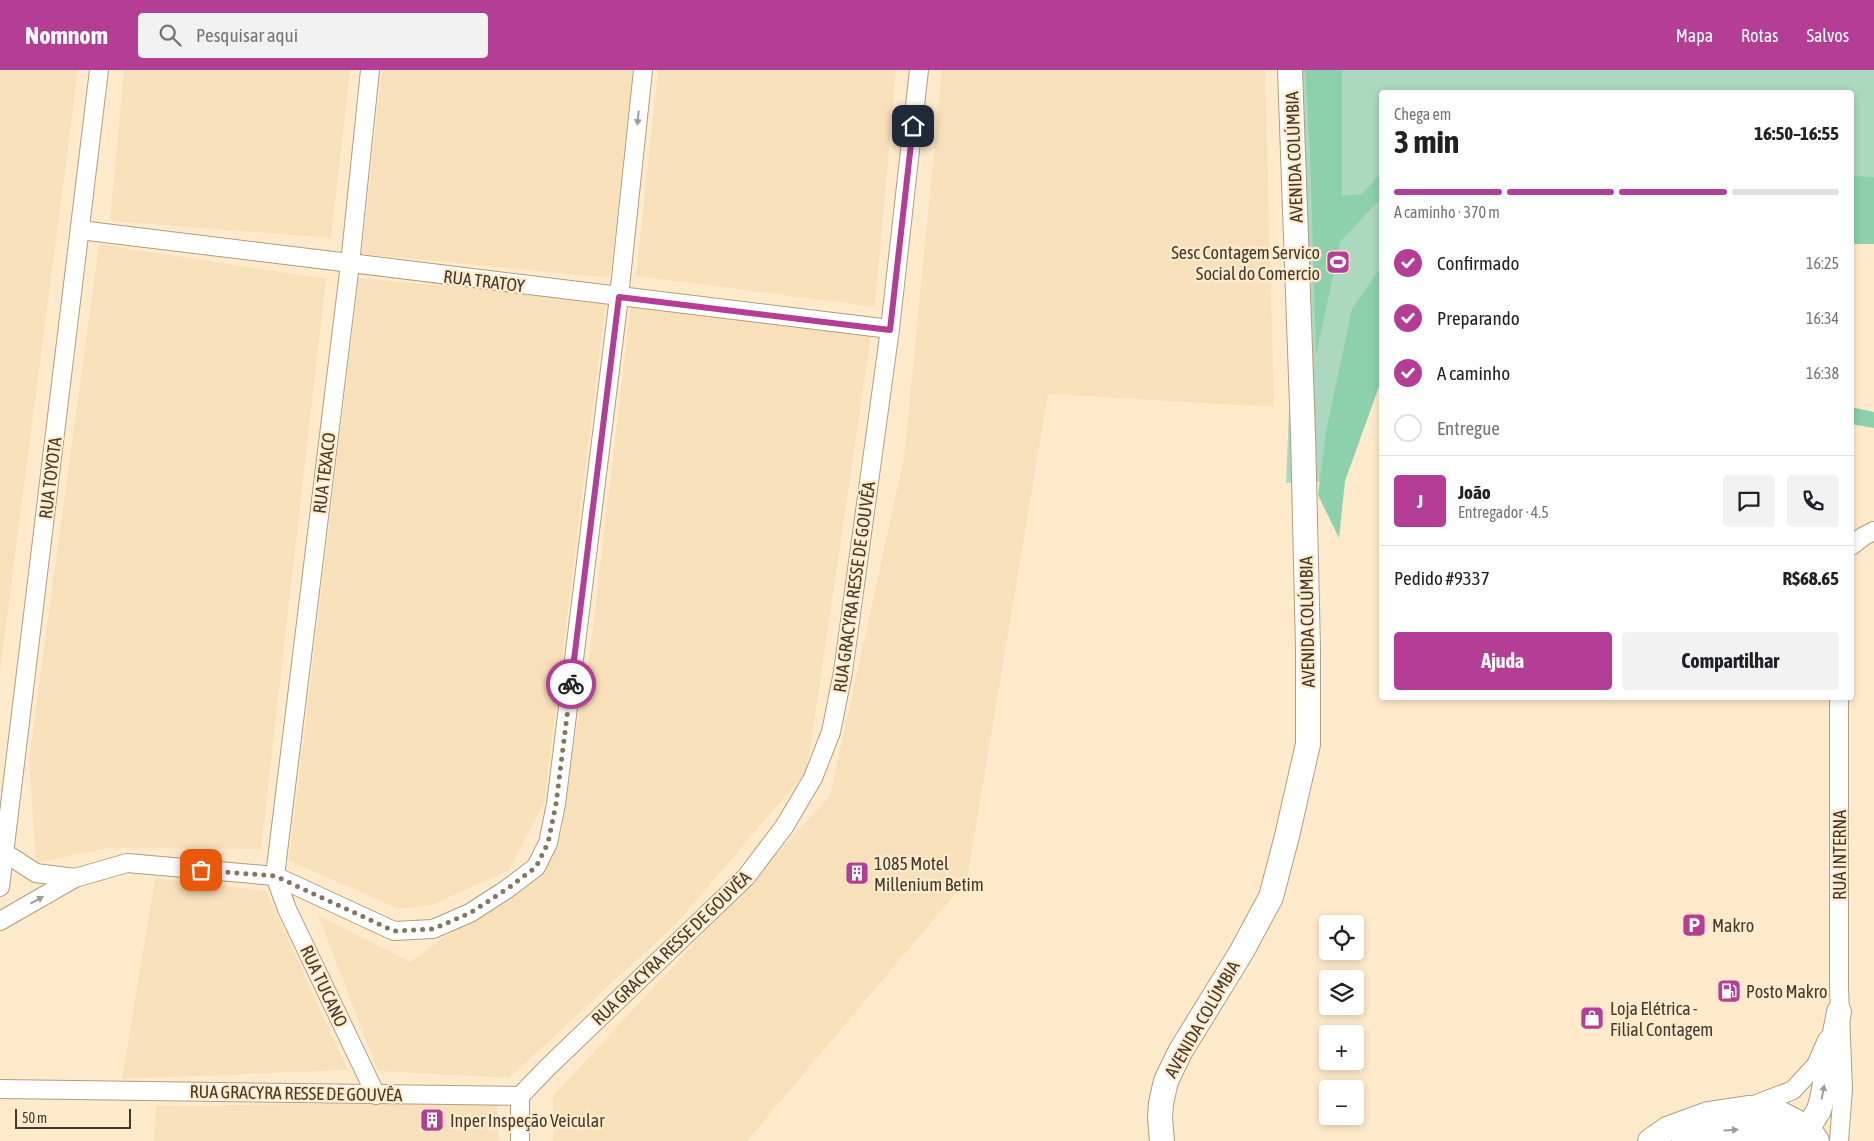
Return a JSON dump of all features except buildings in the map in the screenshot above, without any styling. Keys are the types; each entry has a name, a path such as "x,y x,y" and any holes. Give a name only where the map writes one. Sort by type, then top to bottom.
{"street":[{"name":"RUA TOYOTA","path":"0,887 99,70"},
{"name":"RUA TEXACO","path":"275,876 350,264 370,70"},
{"path":"0,921 75,878 127,863 275,876 394,931 433,929 470,913 536,867 548,843 556,804 619,297 643,70"},
{"name":"RUA GRACYRA RESSE DE GOUVÊA","path":"0,1089 520,1096 746,878 784,827 813,778 830,732 843,672 890,330 919,70"},
{"name":"AVENIDA COLÚMBIA","path":"1162,1141 1160,1118 1166,1081 1180,1052 1242,951 1271,896 1308,744 1308,649 1303,433 1290,70"},
{"name":"RUA TRATOY","path":"80,230 890,330"},
{"path":"1854,544 1874,531"},
{"name":"RUA INTERNA","path":"1839,700 1839,1012 1843,1089 1840,1141"},
{"path":"5,854 36,873 75,878"},
{"name":"RUA TUCANO","path":"275,876 287,909 376,1095"},
{"path":"1800,1136 1821,1105 1839,1012"},
{"name":"RUA INTERNA","path":"1748,1108 1793,1090 1805,1078 1816,1065 1839,1012"},
{"path":"520,1096 520,1141"},
{"path":"1650,1141 1667,1129 1708,1114 1748,1108 1778,1112 1800,1136"},
{"path":"1684,1141 1711,1132 1751,1129 1800,1136"}],"shaded area":[{"path":"0,70 78,70 0,671"},
{"path":"124,70 350,70 331,238 110,221"},
{"path":"382,70 633,70 610,278 362,254"},
{"path":"658,70 896,70 875,307 636,276"},
{"path":"942,70 1265,70 1274,407 1048,394 967,880 747,1141 553,1141 553,1096 830,796 904,458"},
{"path":"99,244 326,279 261,849 109,848 36,863 29,759"},
{"path":"359,278 606,301 544,803 509,870 432,905 399,909 289,861"},
{"path":"631,304 871,336 807,771 676,924 509,1078 378,1071 318,915 410,962 552,859 562,831 568,775 588,669"},
{"path":"155,878 266,891 348,1070 122,1079"},
{"path":"497,1102 499,1141 154,1141 156,1106"}],"green space":[{"name":"Sesc Contagem Servico Social do Comercio","path":"1303,70 1874,70 1874,211 1854,211 1854,90 1379,90 1379,320 1331,481 1286,483"},
{"path":"1305,70 1342,70 1342,196 1362,194 1379,175 1379,200 1340,242 1316,356 1310,150"},
{"path":"1854,176 1874,177 1874,244 1854,244"},
{"path":"1379,270 1379,387 1345,481 1339,538 1318,495 1326,432 1352,309"},
{"path":"1854,408 1874,412 1874,428 1854,425"}],"way so far":[{"path":"201,870 275,876 394,931 433,929 470,913 536,867 548,843 556,804 571,684"}],"place":[{"name":"Sesc Contagem Servico Social do Comercio","path":"1338,262"},
{"name":"1085 Motel Millenium Betim","path":"857,873"},
{"name":"Makro","path":"1694,925"},
{"name":"Posto Makro","path":"1729,991"},
{"name":"Loja Elétrica - Filial Contagem","path":"1592,1018"},
{"name":"Inper Inspeção Veicular","path":"432,1120"}],"route":[{"path":"571,684 619,297 890,330 913,126"}]}
